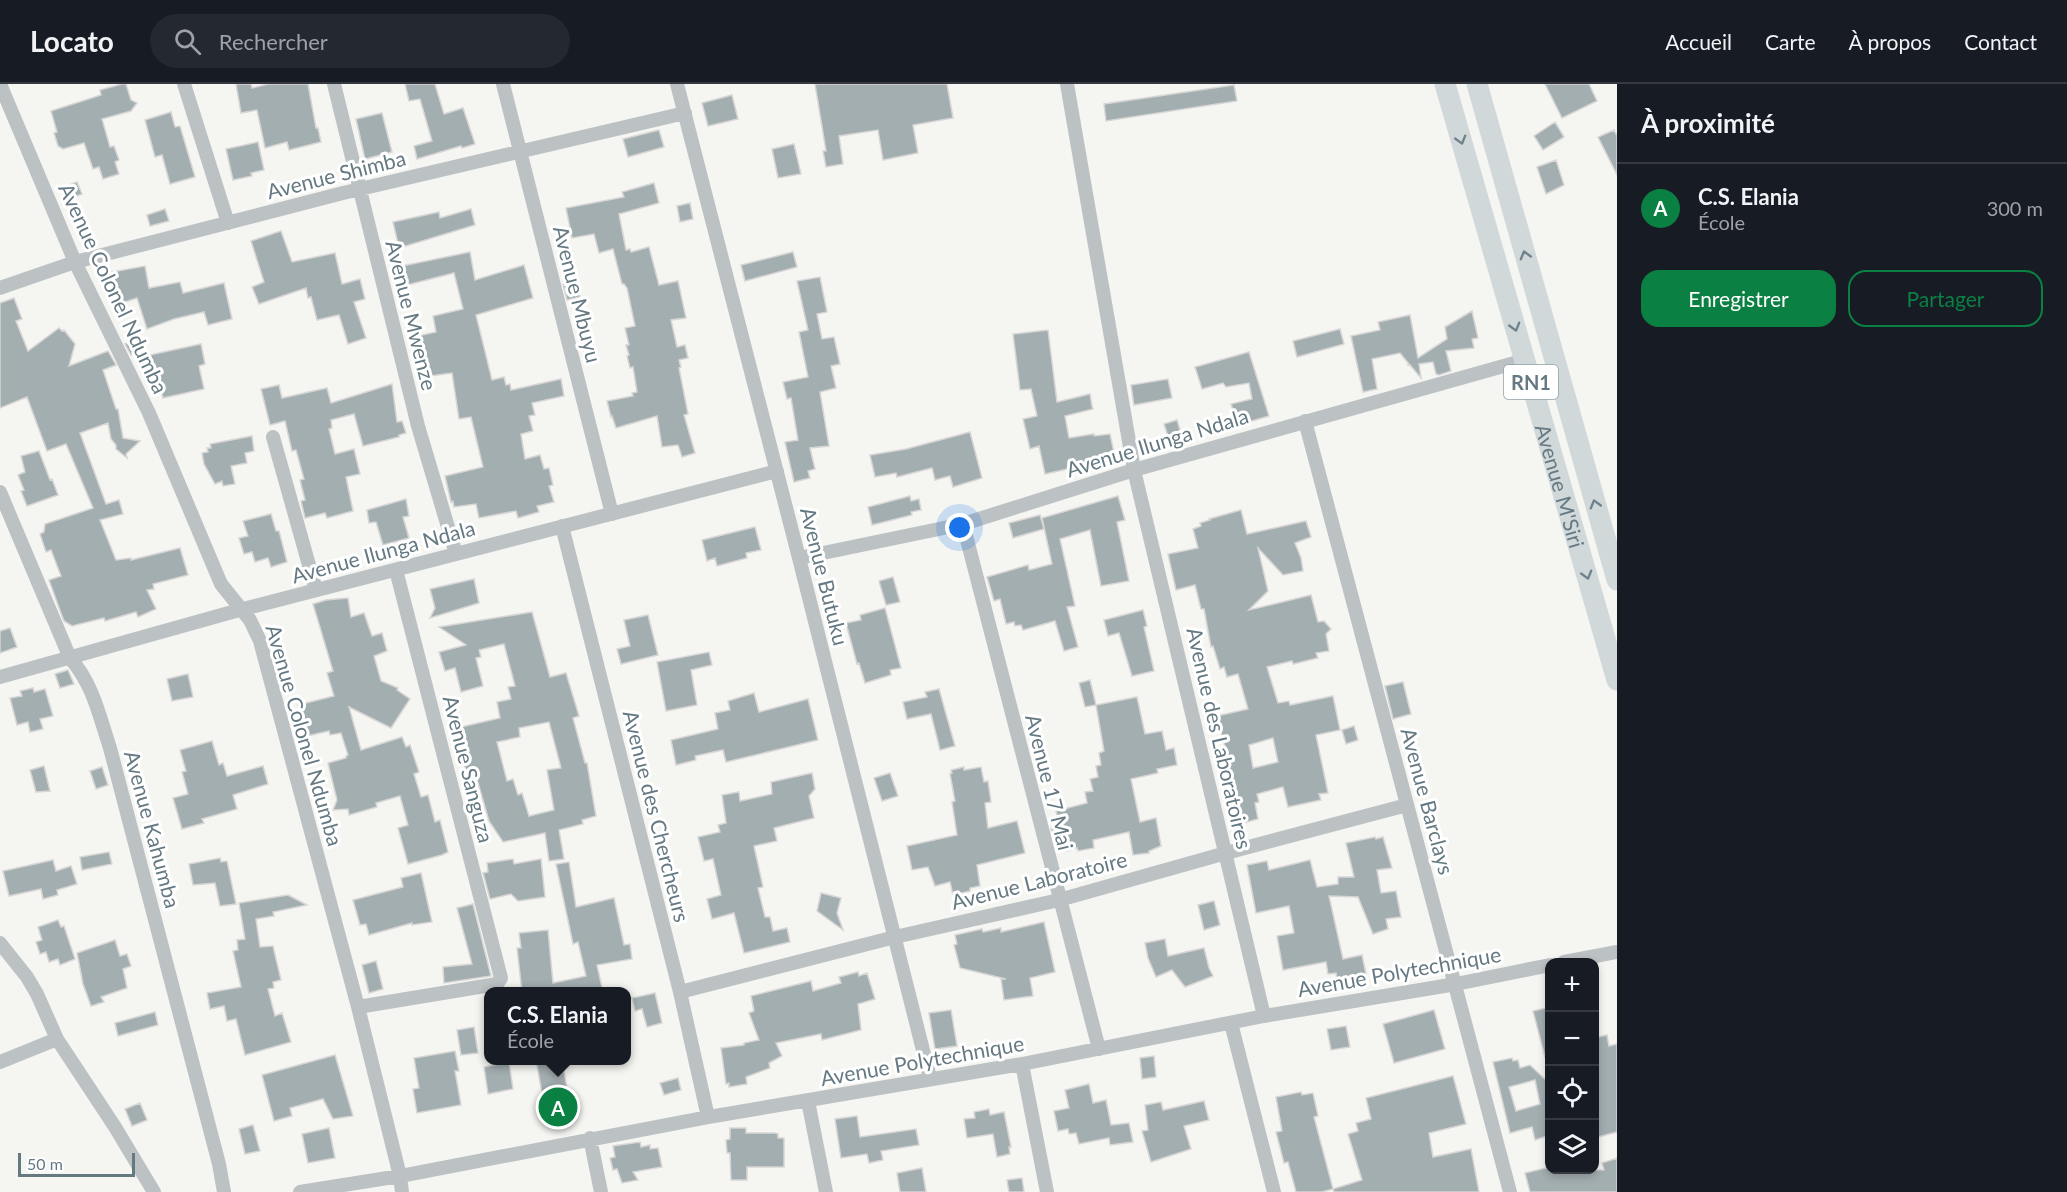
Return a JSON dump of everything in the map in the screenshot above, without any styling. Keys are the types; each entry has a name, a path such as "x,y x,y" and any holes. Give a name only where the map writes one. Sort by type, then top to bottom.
{"highway":[{"name":"Avenue M'Siri","path":"1445,84 1617,680"},
{"name":"Avenue M'Siri","path":"1477,84 1614,556 1617,580"}],"street":[{"name":"Avenue Colonel Ndumba","path":"0,84 75,262 149,413 221,584 250,620 264,652 358,1007 402,1192"},
{"path":"184,84 228,223"},
{"name":"Avenue Mwenze","path":"334,84 418,426 456,554"},
{"name":"Avenue Mbuyu","path":"503,84 612,514"},
{"name":"Avenue Butuku","path":"677,84 800,558 930,1078"},
{"name":"Avenue des Laboratoires","path":"1067,84 1134,470 1264,1016"},
{"name":"Avenue Shimba","path":"0,288 75,262 360,189 685,114"},
{"name":"Avenue Ilunga Ndala","path":"800,558 963,524 1134,470 1525,360"},
{"name":"Avenue Barclays","path":"1305,421 1510,1192"},
{"path":"273,437 316,590"},
{"name":"Avenue Ilunga Ndala","path":"0,677 243,609 777,471"},
{"name":"Avenue Kahumba","path":"0,492 70,658 82,672 92,691 121,783 219,1164 224,1192"},
{"name":"Avenue 17 Mai","path":"963,524 1099,1049"},
{"name":"Avenue des Chercheurs","path":"562,526 680,992 708,1117"},
{"name":"Avenue Sanguza","path":"358,1007 497,984 501,978 396,570"},
{"name":"Avenue Laboratoire","path":"680,992 895,937 1059,900 1407,805"},
{"path":"2,948 27,977 57,1039 115,1127 154,1192"},
{"path":"1588,958 1617,952"},
{"name":"Avenue Polytechnique","path":"300,1192 400,1176 708,1117 1022,1064 1264,1016 1456,984 1545,966"},
{"path":"1231,1023 1274,1192"},
{"path":"0,1062 57,1039"},
{"path":"1022,1064 1047,1192"},
{"path":"808,1101 826,1192"},
{"path":"590,1138 601,1192"}],"building":[{"path":"126,84 131,100 137,103 131,111 102,119 110,147 114,146 119,160 115,162 119,174 103,179 99,167 93,169 84,143 63,149 58,146 51,111 101,95 100,90"},
{"path":"236,84 251,84 252,88 268,84 308,84 316,128 318,128 321,142 289,150 287,142 265,148 257,110 241,113"},
{"path":"405,84 435,84 444,114 463,108 475,144 417,159 414,146 432,141 420,99 409,101"},
{"path":"815,84 947,84 953,118 913,125 918,153 883,160 878,130 839,136 843,164 826,167 823,151 826,151"},
{"path":"1545,84 1589,84 1597,101 1562,118"},
{"path":"1234,85 1237,101 1106,121 1104,104"},
{"path":"732,95 738,119 708,126 702,103"},
{"path":"171,112 175,127 180,126 195,177 170,184 162,155 155,157 145,120"},
{"path":"382,113 392,152 365,159 356,119"},
{"path":"1555,122 1564,137 1543,150 1534,136"},
{"path":"659,130 664,147 628,157 623,139"},
{"path":"1614,130 1617,136 1617,175 1598,137"},
{"path":"258,142 264,170 251,173 252,176 233,180 226,149"},
{"path":"794,144 801,174 778,178 772,149"},
{"path":"1556,160 1564,185 1546,194 1537,167"},
{"path":"77,182 82,194 67,200 62,188"},
{"path":"654,183 659,203 619,214 626,250 630,249 631,252 649,247 659,285 678,281 686,318 671,320 677,347 685,345 688,358 679,360 681,367 679,368 688,414 684,415 695,453 682,457 678,445 662,447 657,416 616,428 607,401 633,396 632,393 637,392 633,367 630,368 627,356 629,355 626,345 629,345 625,328 635,326 627,288 622,284 613,249 599,253 594,234 572,238 566,208 624,197 622,192"},
{"path":"690,203 693,219 680,222 677,206"},
{"path":"165,209 169,221 150,226 147,215"},
{"path":"471,209 475,225 399,248 393,222 439,212 440,218"},
{"path":"281,231 292,262 335,253 342,284 360,279 365,299 354,302 366,338 348,344 339,315 317,320 311,297 308,298 306,288 259,304 252,287 264,282 251,241"},
{"path":"470,252 475,280 524,265 533,298 476,315 492,380 504,377 506,385 510,384 511,390 561,379 564,396 532,403 535,415 529,416 533,431 521,434 525,459 540,455 544,469 549,468 553,485 549,486 554,502 537,506 539,512 518,518 516,511 479,518 476,504 454,507 453,501 451,502 445,476 483,467 471,417 459,419 452,373 423,377 413,337 436,332 433,316 463,309 454,273 407,285 402,266"},
{"path":"793,252 797,267 745,281 741,265"},
{"path":"145,266 149,288 180,282 183,293 224,283 232,319 208,325 204,312 174,319 147,329 137,298 122,303 112,272"},
{"path":"820,277 827,312 817,314 822,339 834,337 840,364 831,366 836,388 820,392 829,446 810,448 815,469 808,471 810,478 794,482 785,442 798,440 791,398 787,399 783,382 808,377 799,332 808,330 797,281"},
{"path":"576,281 580,297 567,300 563,284"},
{"path":"14,298 22,319 16,321 28,351 59,328 64,330 75,344 69,366 108,351 116,365 103,370 116,409 118,409 123,438 140,441 126,454 127,458 116,449 111,439 108,423 80,433 106,504 119,500 123,514 100,520 116,560 131,558 131,560 180,548 188,575 153,584 154,589 147,590 156,609 138,617 136,612 105,621 104,618 72,626 64,621 49,580 61,576 51,550 46,552 40,534 44,532 45,524 93,508 66,444 47,451 27,397 0,408 0,303"},
{"path":"1472,311 1478,338 1472,339 1474,348 1446,351 1451,371 1439,375 1436,374 1433,362 1419,364 1421,378 1410,365 1407,365 1409,364 1400,353 1372,359 1377,389 1363,392 1351,336 1380,330 1378,322 1410,315 1418,358 1447,339 1445,327"},
{"path":"1340,329 1344,344 1297,357 1293,341"},
{"path":"1048,330 1057,402 1090,394 1093,409 1065,416 1069,438 1110,434 1116,462 1081,470 1081,466 1045,474 1039,446 1030,449 1023,419 1037,416 1031,389 1020,390 1013,334"},
{"path":"140,338 144,351 131,355 125,344"},
{"path":"201,344 205,364 199,366 204,389 163,398 160,386 152,388 145,356"},
{"path":"1249,352 1269,416 1238,425 1231,404 1252,399 1249,383 1226,387 1223,383 1202,389 1195,367"},
{"path":"1168,379 1172,398 1134,405 1131,385"},
{"path":"392,384 397,422 402,421 406,433 399,437 363,446 354,414 331,420 332,428 329,429 335,454 354,449 360,474 346,477 353,511 327,518 325,513 305,518 301,501 305,500 300,480 304,479 296,450 292,451 285,421 270,425 261,389 279,385 282,398 327,388 331,403"},
{"path":"1177,420 1184,443 1171,446 1164,424"},
{"path":"970,432 982,478 953,487 950,476 935,480 932,468 897,477 896,473 875,477 870,455 906,449"},
{"path":"252,436 254,451 245,453 247,463 231,466 235,484 223,486 222,481 215,484 204,464 202,453 208,452 207,448 211,448 210,444"},
{"path":"39,451 58,495 27,506 18,475 25,472 21,456"},
{"path":"910,496 911,501 919,499 921,510 911,512 912,515 872,525 868,507"},
{"path":"1118,496 1125,520 1117,522 1129,581 1101,586 1090,530 1060,539 1075,606 1067,607 1078,647 1064,651 1055,621 1023,630 1021,625 1015,626 1014,622 1006,624 1000,599 994,601 987,577 1028,565 1029,570 1052,564 1042,518"},
{"path":"406,499 409,516 403,517 409,538 383,545 376,522 369,523 367,510"},
{"path":"1241,510 1247,534 1306,521 1311,537 1295,543 1303,571 1283,575 1258,548 1268,591 1249,610 1311,595 1318,622 1324,621 1331,629 1326,634 1329,651 1316,653 1318,658 1267,667 1278,703 1289,701 1290,705 1333,696 1340,730 1316,735 1328,793 1319,794 1321,800 1288,807 1283,787 1257,794 1259,802 1255,803 1258,819 1239,824 1224,760 1228,759 1217,716 1248,709 1238,674 1227,677 1224,667 1220,669 1213,646 1211,647 1204,609 1201,609 1195,585 1176,590 1168,554 1198,548 1193,529 1209,519","holes":["1273,738 1278,762 1253,768 1249,745"]},
{"path":"271,514 276,531 279,531 287,562 271,567 268,558 255,562 252,552 244,554 239,538 248,536 243,521"},
{"path":"1040,515 1044,529 1013,538 1009,523"},
{"path":"755,527 761,550 746,553 747,558 717,566 715,558 707,561 702,540"},
{"path":"893,577 900,602 886,605 879,581"},
{"path":"474,579 479,603 430,618 435,608 430,589"},
{"path":"348,598 351,617 364,613 372,636 382,633 387,651 374,656 381,681 398,688 397,690 410,699 391,728 349,707 361,750 402,737 406,747 410,745 419,772 414,774 421,797 428,795 435,822 440,820 448,852 442,855 408,864 398,828 408,825 400,796 376,803 377,807 349,815 348,809 333,810 337,800 328,763 346,758 348,755 341,733 330,735 329,731 307,736 298,705 334,696 327,673 333,671 313,604"},
{"path":"885,608 901,668 890,670 891,675 865,683 859,663 857,664 846,623 861,620 860,615"},
{"path":"1143,610 1147,626 1144,627 1154,671 1132,676 1119,633 1108,636 1104,620"},
{"path":"532,612 550,677 566,673 579,716 573,718 585,763 587,763 596,816 582,820 583,824 559,830 564,859 549,861 545,833 503,842 489,821 474,769 466,771 458,739 463,738 461,727 500,718 497,702 511,699 508,687 515,686 504,644 479,650 481,657 476,658 483,686 461,692 455,668 445,671 439,652 466,645 439,627","holes":["549,722 561,768 547,770 554,810 529,816 522,793 518,795 513,779 507,781 497,742 520,737 519,728"]},
{"path":"648,615 658,655 621,664 617,649 630,646 624,620"},
{"path":"10,628 17,647 0,653 0,631"},
{"path":"709,652 712,665 691,670 697,705 666,711 657,662"},
{"path":"68,670 74,684 60,688 55,674"},
{"path":"188,674 193,697 172,701 167,679"},
{"path":"1090,680 1096,705 1085,707 1079,683"},
{"path":"1403,682 1411,714 1393,719 1385,686"},
{"path":"33,688 34,692 45,689 53,716 40,719 43,729 30,732 28,722 17,725 10,698 22,696 20,691"},
{"path":"939,689 955,746 940,750 931,714 907,719 903,702 927,697 925,692"},
{"path":"754,693 759,712 808,699 818,740 726,762 723,750 695,756 696,760 676,765 671,740 718,729 715,713 730,710 728,701"},
{"path":"1137,697 1145,734 1162,731 1166,750 1174,748 1177,765 1157,769 1158,773 1131,779 1140,822 1156,818 1161,846 1149,853 1133,855 1129,832 1093,840 1094,848 1078,851 1077,848 1066,851 1063,838 1054,840 1051,829 1060,827 1056,811 1087,803 1085,792 1093,791 1090,779 1098,777 1096,766 1101,765 1099,753 1104,751 1096,705"},
{"path":"1354,726 1358,740 1346,744 1342,730"},
{"path":"212,741 219,765 223,763 227,776 263,766 268,784 233,795 237,809 202,819 204,823 182,829 173,798 188,794 182,772 186,771 180,750"},
{"path":"44,766 50,791 36,792 30,770"},
{"path":"102,767 108,785 96,789 90,771"},
{"path":"964,767 964,770 981,767 984,782 988,781 991,802 985,803 988,828 1017,821 1025,853 977,865 980,886 953,895 950,882 935,886 928,867 912,870 907,846 957,835 952,802 955,801 950,774 951,770"},
{"path":"812,773 815,789 809,796 814,818 774,828 777,841 754,846 763,887 758,888 765,917 770,917 773,931 787,928 790,942 744,953 734,913 712,919 707,899 721,895 713,859 704,861 698,837 720,832 718,825 726,823 722,795 739,792 740,801 772,794 771,782"},
{"path":"890,773 898,796 882,801 874,778"},
{"path":"1375,837 1376,839 1383,837 1392,868 1377,870 1381,893 1396,891 1401,917 1386,919 1388,929 1373,934 1358,897 1329,896 1343,959 1362,955 1366,974 1337,979 1336,973 1328,974 1326,962 1283,970 1277,936 1294,933 1289,906 1256,913 1247,865 1267,861 1269,870 1310,860 1317,887 1338,884 1338,877 1354,877 1346,843"},
{"path":"109,852 112,864 82,870 80,857"},
{"path":"220,858 221,862 227,861 236,904 220,906 215,883 193,885 189,864"},
{"path":"513,859 514,864 541,859 545,897 518,901 511,894 490,899 483,873 488,872 487,863"},
{"path":"53,860 56,871 71,866 77,884 57,890 58,895 43,899 41,889 9,896 3,871"},
{"path":"569,862 576,907 614,898 624,945 630,944 632,959 597,965 602,987 521,987 517,948 521,948 519,933 548,930 553,983 586,976 578,942 573,944 556,864"},
{"path":"421,873 432,922 412,925 412,923 369,935 366,924 360,925 353,900 403,887 401,878"},
{"path":"821,893 841,898 837,913 843,930 817,911"},
{"path":"288,895 307,905 273,912 274,916 256,919 260,947 273,946 281,980 273,982 274,988 268,989 275,1016 282,1013 291,1042 245,1055 236,1019 227,1021 224,1006 210,1009 207,993 241,987 233,951 238,950 237,940 245,939 239,903"},
{"path":"1214,901 1220,925 1204,930 1198,905"},
{"path":"473,904 491,976 444,983 443,967 472,964 457,908"},
{"path":"58,920 61,927 64,926 75,959 60,965 58,959 49,962 46,952 40,954 36,942 42,940 38,927"},
{"path":"1044,922 1055,972 1030,978 1033,996 1004,1000 1001,979 1006,979 960,968 954,945 957,944 955,935 982,929 983,932 1001,928 1001,932"},
{"path":"1165,939 1168,956 1204,948 1213,976 1185,987 1172,970 1156,977 1145,943"},
{"path":"115,940 120,956 127,954 131,966 123,969 127,988 101,997 104,1002 91,1006 83,984 77,953"},
{"path":"376,961 383,989 369,993 362,965"},
{"path":"858,972 859,976 867,973 875,999 858,1004 861,1030 822,1040 821,1034 776,1043 782,1056 769,1063 770,1068 746,1077 747,1084 729,1087 729,1083 726,1084 721,1048 744,1045 744,1043 759,1040 749,1013 754,1011 751,996 811,981 813,991 841,983 839,977"},
{"path":"655,993 662,1023 647,1027 642,1009 635,1011 632,998"},
{"path":"1545,1008 1545,1057 1533,1011"},
{"path":"951,1010 957,1046 935,1049 929,1013"},
{"path":"1434,1010 1445,1049 1394,1063 1383,1024"},
{"path":"155,1012 158,1025 118,1036 115,1023"},
{"path":"1346,1026 1350,1047 1331,1050 1327,1029"},
{"path":"474,1027 478,1053 461,1055 457,1030"},
{"path":"1607,1035 1609,1046 1617,1044 1617,1132 1599,1137 1599,1066 1599,1037"},
{"path":"455,1051 459,1071 455,1071 461,1105 417,1113 413,1089 419,1088 414,1058"},
{"path":"335,1055 353,1116 333,1119 323,1099 290,1108 292,1116 274,1121 262,1075"},
{"path":"1154,1056 1156,1077 1142,1079 1140,1058"},
{"path":"1512,1058 1513,1061 1518,1060 1520,1068 1530,1065 1545,1079 1545,1137 1535,1140 1532,1127 1510,1133 1493,1062","holes":["1535,1080 1540,1104 1516,1111 1509,1087"]},
{"path":"509,1065 513,1089 488,1094 484,1067"},
{"path":"537,1065 563,1065 572,1116 547,1121"},
{"path":"1453,1076 1466,1124 1429,1133 1433,1157 1471,1149 1479,1192 1334,1192 1333,1189 1362,1180 1348,1134 1358,1131 1356,1123 1371,1119 1366,1098"},
{"path":"678,1078 681,1090 664,1095 660,1083"},
{"path":"1089,1084 1093,1103 1106,1100 1111,1125 1129,1123 1133,1142 1110,1145 1109,1138 1079,1144 1076,1133 1069,1134 1068,1129 1058,1131 1054,1111 1069,1108 1065,1090"},
{"path":"1301,1092 1302,1095 1313,1093 1318,1116 1314,1117 1333,1189 1322,1192 1296,1192 1288,1162 1284,1163 1276,1132 1282,1131 1276,1097"},
{"path":"1204,1101 1209,1120 1184,1126 1191,1149 1151,1162 1142,1131 1148,1130 1145,1105 1161,1102 1163,1110"},
{"path":"140,1103 147,1120 132,1126 125,1109"},
{"path":"989,1109 990,1115 1004,1112 1011,1147 1009,1147 1010,1154 997,1157 993,1134 967,1138 964,1119 975,1118 974,1112"},
{"path":"857,1116 860,1137 916,1129 919,1145 881,1151 883,1160 869,1163 867,1154 841,1158 835,1119"},
{"path":"253,1125 260,1151 245,1154 239,1129"},
{"path":"329,1128 335,1158 308,1163 302,1134"},
{"path":"730,1128 746,1128 746,1133 775,1133 778,1134 778,1138 784,1138 784,1167 747,1167 747,1180 731,1180 730,1153 727,1153 726,1140 730,1139"},
{"path":"640,1142 641,1147 650,1145 650,1149 658,1148 662,1167 633,1172 638,1180 622,1183 617,1169 613,1170 610,1158 615,1157 613,1146"},
{"path":"1617,1158 1617,1192 1530,1192 1525,1173 1545,1168 1545,1174 1599,1174 1599,1170 1604,1170 1602,1163"},
{"path":"922,1168 926,1192 900,1192 897,1173"},
{"path":"1022,1178 1024,1192 1009,1192 1007,1180"}],"place":[{"name":"C.S. Elania","path":"558,1107"}]}
